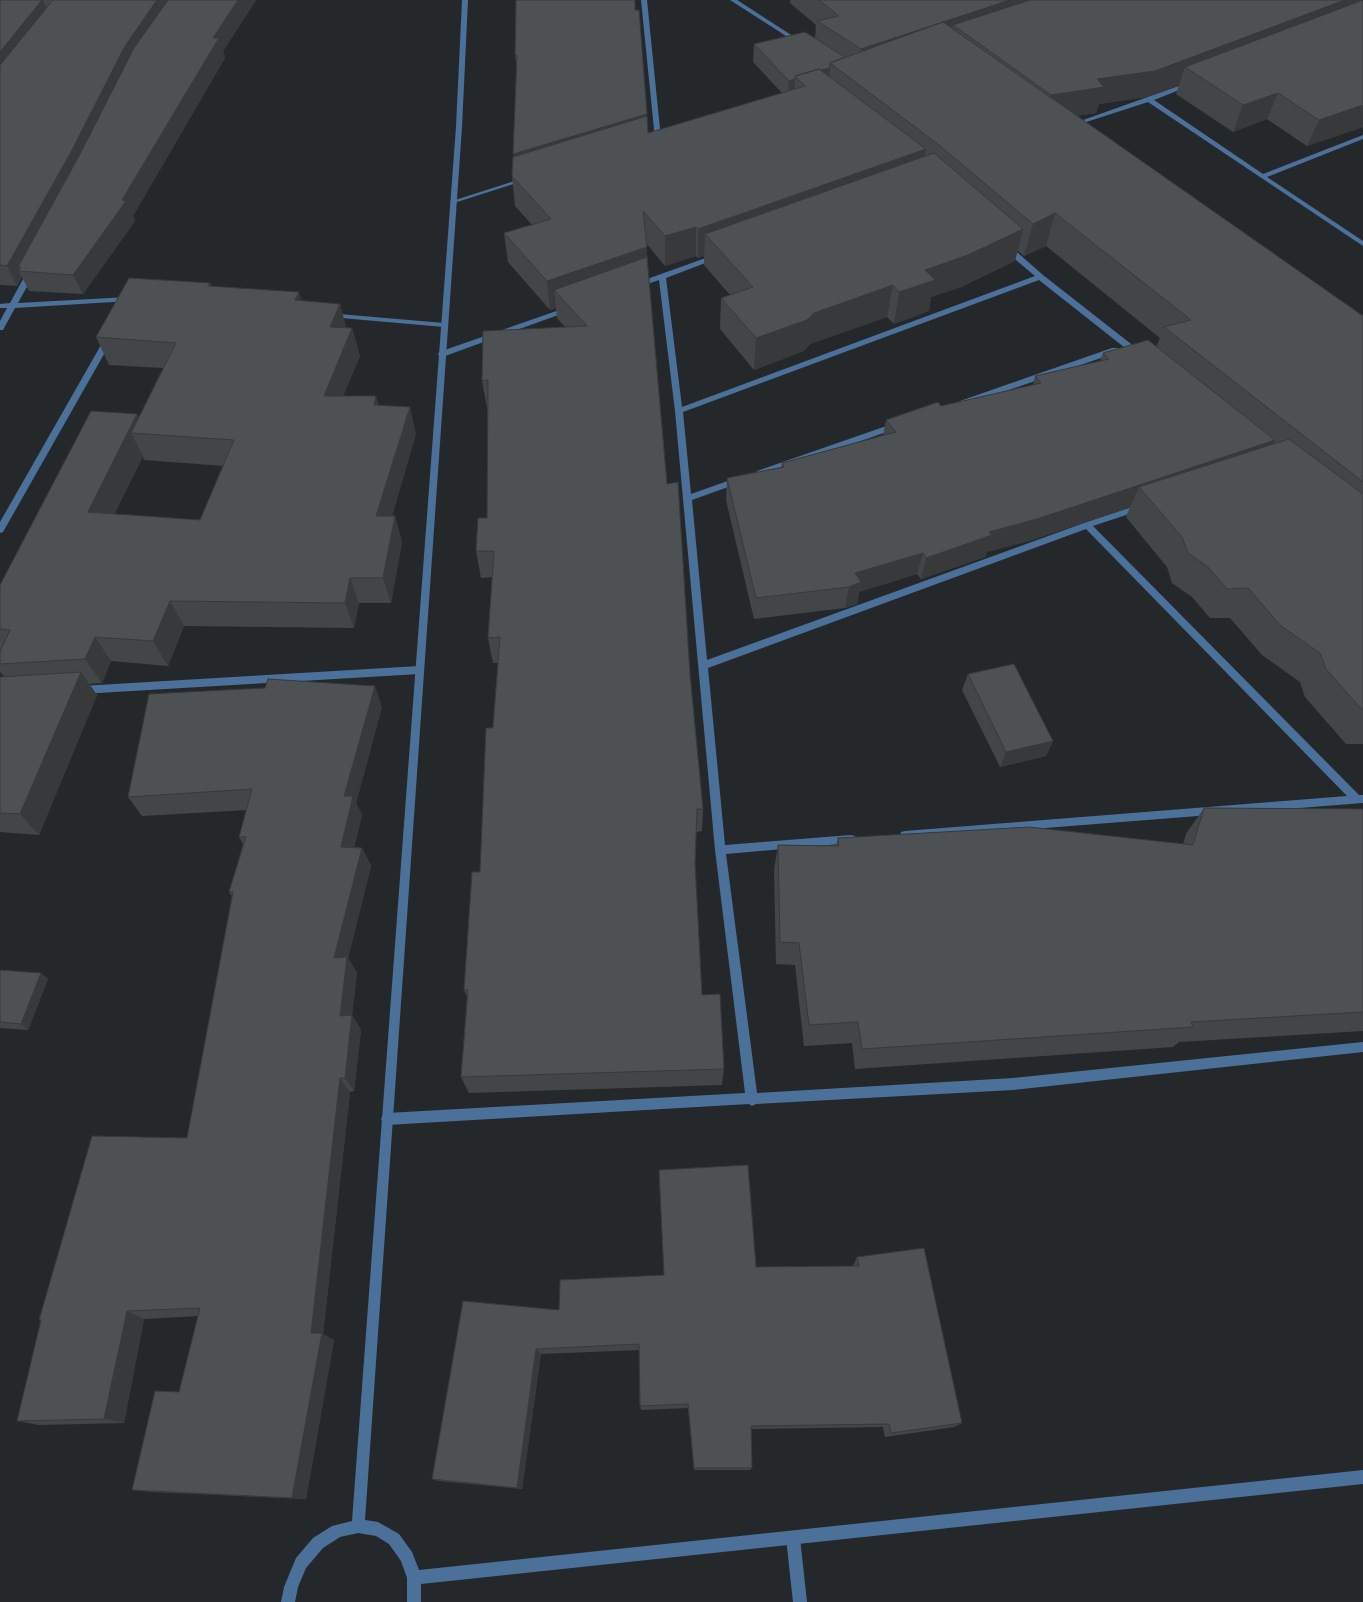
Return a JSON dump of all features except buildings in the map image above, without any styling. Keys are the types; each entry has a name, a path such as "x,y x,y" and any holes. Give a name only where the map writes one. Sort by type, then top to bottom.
{"street":[{"path":"358,1526 452,202 459,127 465,0"},
{"path":"644,0 658,139"},
{"path":"735,2 747,0"},
{"path":"735,2 809,49"},
{"path":"1061,128 1150,100 1196,82"},
{"path":"1150,100 1363,244"},
{"path":"649,142 667,137"},
{"path":"1263,176 1363,137"},
{"path":"452,202 531,178"},
{"path":"1003,245 1142,358"},
{"path":"634,286 726,253"},
{"path":"0,328 35,265"},
{"path":"662,277 679,411 720,850 752,1100"},
{"path":"679,411 1040,277"},
{"path":"127,308 132,299"},
{"path":"0,306 13,307 132,299 142,300"},
{"path":"442,354 579,306"},
{"path":"317,314 444,325"},
{"path":"0,530 112,333"},
{"path":"958,404 1127,346"},
{"path":"686,499 902,424"},
{"path":"702,666 1087,525 1152,504"},
{"path":"1087,525 1360,799"},
{"path":"70,691 419,670"},
{"path":"898,835 1360,799"},
{"path":"720,850 858,839"},
{"path":"387,1119 1013,1084 1363,1047"},
{"path":"414,1578 1363,1477"},
{"path":"288,1602 291,1587 301,1563 318,1544 337,1531 358,1526 378,1529 394,1539 407,1557 414,1578 414,1602"},
{"path":"793,1538 800,1602"}]}
